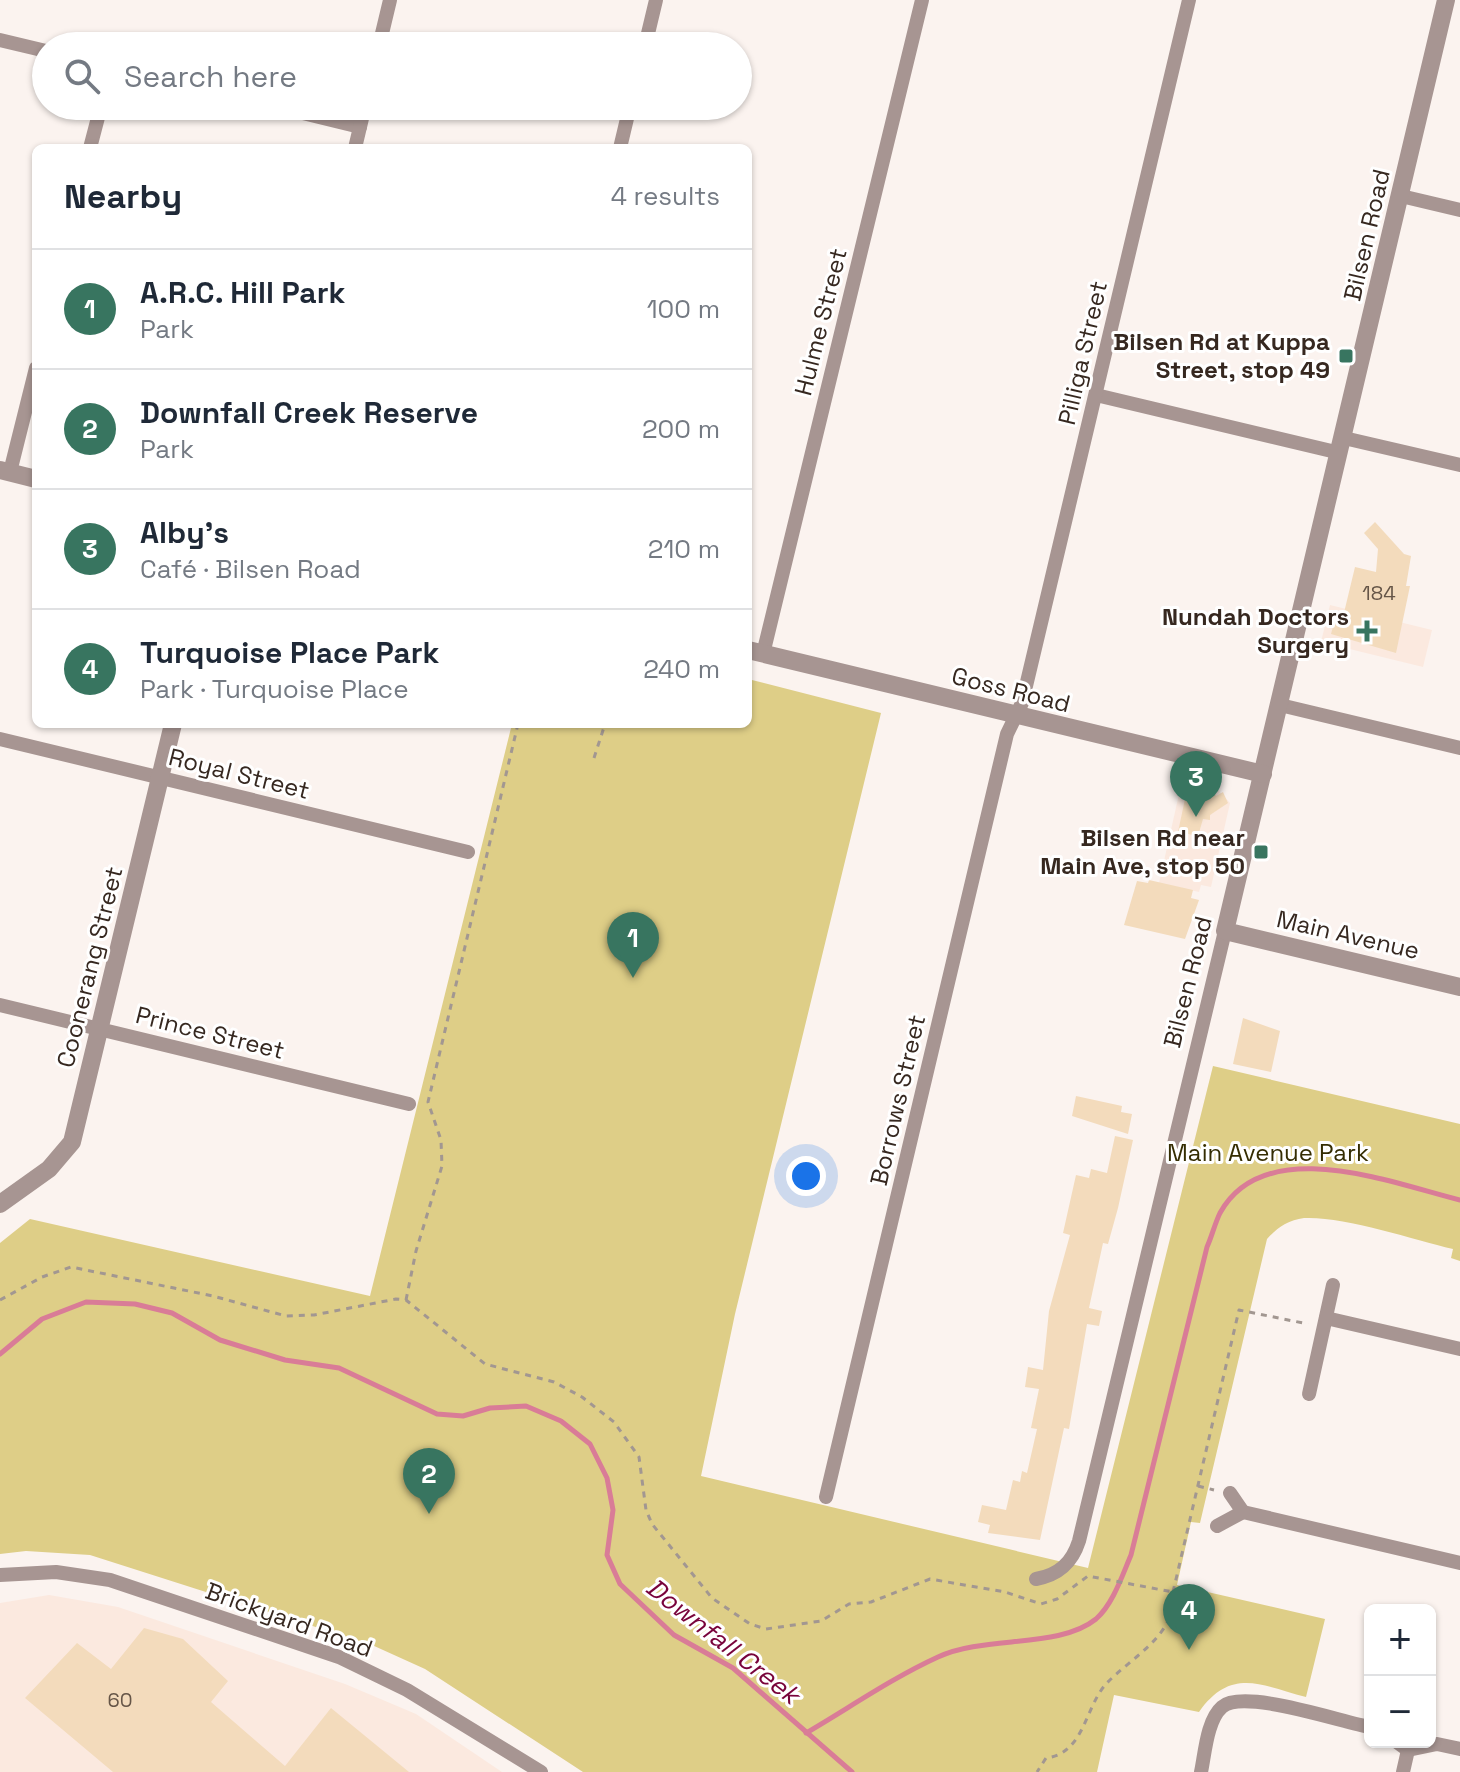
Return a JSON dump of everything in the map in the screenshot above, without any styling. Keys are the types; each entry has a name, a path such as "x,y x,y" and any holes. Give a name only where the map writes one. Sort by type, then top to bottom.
{"street":[{"path":"382,32 390,0"},
{"path":"648,32 656,0"},
{"name":"Hulme Street","path":"756,652 922,0"},
{"name":"Pilliga Street","path":"1016,715 1096,395 1189,0"},
{"name":"Bilsen Road","path":"1036,1579 1064,1567 1079,1541 1446,0"},
{"path":"0,40 32,48"},
{"path":"91,144 97,120"},
{"path":"331,120 360,127"},
{"path":"356,144 362,120"},
{"path":"621,144 627,120"},
{"path":"1401,196 1460,210"},
{"path":"32,381 5,471 32,478"},
{"path":"1096,395 1342,445 1460,465"},
{"name":"Goss Road","path":"756,652 1263,774"},
{"path":"1280,705 1460,748"},
{"name":"Borrows Street","path":"826,1497 1007,734 1016,715"},
{"name":"Coonerang Street","path":"6,1200 67,1151 100,1029 172,728"},
{"name":"Royal Street","path":"0,739 468,852"},
{"name":"Main Avenue","path":"1225,931 1460,987"},
{"name":"Prince Street","path":"0,1005 409,1104"},
{"path":"1309,1394 1333,1285"},
{"path":"1326,1318 1460,1349"},
{"path":"1230,1493 1243,1512"},
{"path":"1217,1526 1243,1512 1460,1563"},
{"name":"Brickyard Road","path":"0,1575 56,1572 110,1580 339,1657 407,1690 541,1772"},
{"path":"1201,1772 1216,1714 1233,1701 1253,1701 1364,1726"},
{"path":"1436,1744 1460,1749"},
{"path":"1402,1748 1403,1772"}],"path":[{"path":"406,1300 416,1251 442,1166 441,1140 428,1102 517,728"},
{"path":"594,758 604,728"},
{"path":"0,1300 42,1277 71,1267 213,1296 286,1316 314,1315 396,1299 406,1300 485,1364 554,1382 582,1397 614,1422 639,1457 646,1510 652,1524 712,1598 750,1624 766,1629 821,1621 849,1604 871,1602 930,1579 1005,1592 1041,1604 1057,1599 1088,1576 1173,1592"},
{"path":"1037,1772 1046,1758 1057,1757 1081,1734 1104,1686 1154,1640 1174,1603 1173,1592 1239,1310 1307,1324 1326,1318"},
{"path":"1197,1486 1230,1493"}],"shaded area":[{"path":"1330,605 1432,630 1423,667 1321,642"},
{"path":"1182,781 1218,790 1230,803 1211,887 1201,885 1199,892 1159,883"},
{"path":"49,1595 118,1607 345,1684 416,1714 502,1772 0,1772 0,1603"}],"green space":[{"name":"Main Avenue Park","path":"752,680 881,713 735,1314 701,1476 1088,1568 1213,1066 1460,1124 1460,1261 1451,1258 1453,1249 1357,1224 1320,1218 1293,1221 1267,1239 1200,1523 1191,1522 1177,1585 1325,1619 1306,1697 1261,1685 1235,1684 1211,1698 1199,1712 1114,1695 1097,1772 583,1772 425,1669 372,1645 90,1555 26,1551 0,1554 0,1243 30,1219 370,1296 511,728 752,728"}],"building":[{"path":"1375,522 1404,554 1411,556 1406,586 1410,586 1396,653 1331,634 1335,619 1342,621 1355,567 1376,572 1378,549 1364,533"},
{"path":"1212,789 1216,796 1223,792 1228,803 1210,815 1210,820 1203,819 1198,836 1178,832 1185,799 1192,800"},
{"path":"1149,880 1193,890 1191,898 1199,900 1185,939 1124,925 1137,881 1148,883"},
{"path":"1243,1018 1280,1031 1271,1072 1233,1064"},
{"path":"1076,1096 1122,1106 1121,1112 1132,1114 1128,1134 1072,1116"},
{"path":"1115,1136 1133,1140 1108,1244 1103,1243 1089,1308 1102,1311 1099,1326 1087,1324 1069,1429 1064,1428 1040,1540 988,1533 990,1525 978,1522 982,1505 1006,1510 1013,1480 1020,1482 1022,1471 1027,1473 1037,1429 1031,1428 1039,1389 1025,1387 1028,1367 1043,1370 1049,1311 1070,1235 1063,1233 1076,1175 1089,1178 1091,1169 1107,1173"},
{"path":"144,1628 183,1639 228,1681 211,1702 285,1766 331,1708 409,1772 113,1772 25,1698 77,1643 111,1669"}],"waterway":[{"path":"806,1733 938,1657 977,1646 1062,1634 1081,1628 1102,1613 1131,1555 1207,1247 1220,1213 1241,1189 1267,1175 1298,1169 1332,1170 1460,1200"},
{"name":"Downfall Creek","path":"0,1354 42,1319 86,1302 135,1304 172,1313 220,1340 285,1360 339,1368 437,1414 463,1416 490,1408 526,1406 561,1421 590,1444 607,1478 613,1510 607,1555 620,1584 674,1635 733,1668 852,1772"}],"place":[{"name":"Bilsen Rd at Kuppa Street, stop 49","path":"1346,356"},
{"name":"Nundah Doctors Surgery","path":"1367,631"},
{"name":"Alby's","path":"1196,817"},
{"name":"Bilsen Rd near Main Ave, stop 50","path":"1261,852"},
{"name":"A.R.C. Hill Park","path":"633,978"},
{"name":"Downfall Creek Reserve","path":"429,1514"},
{"name":"Turquoise Place Park","path":"1189,1650"}]}
